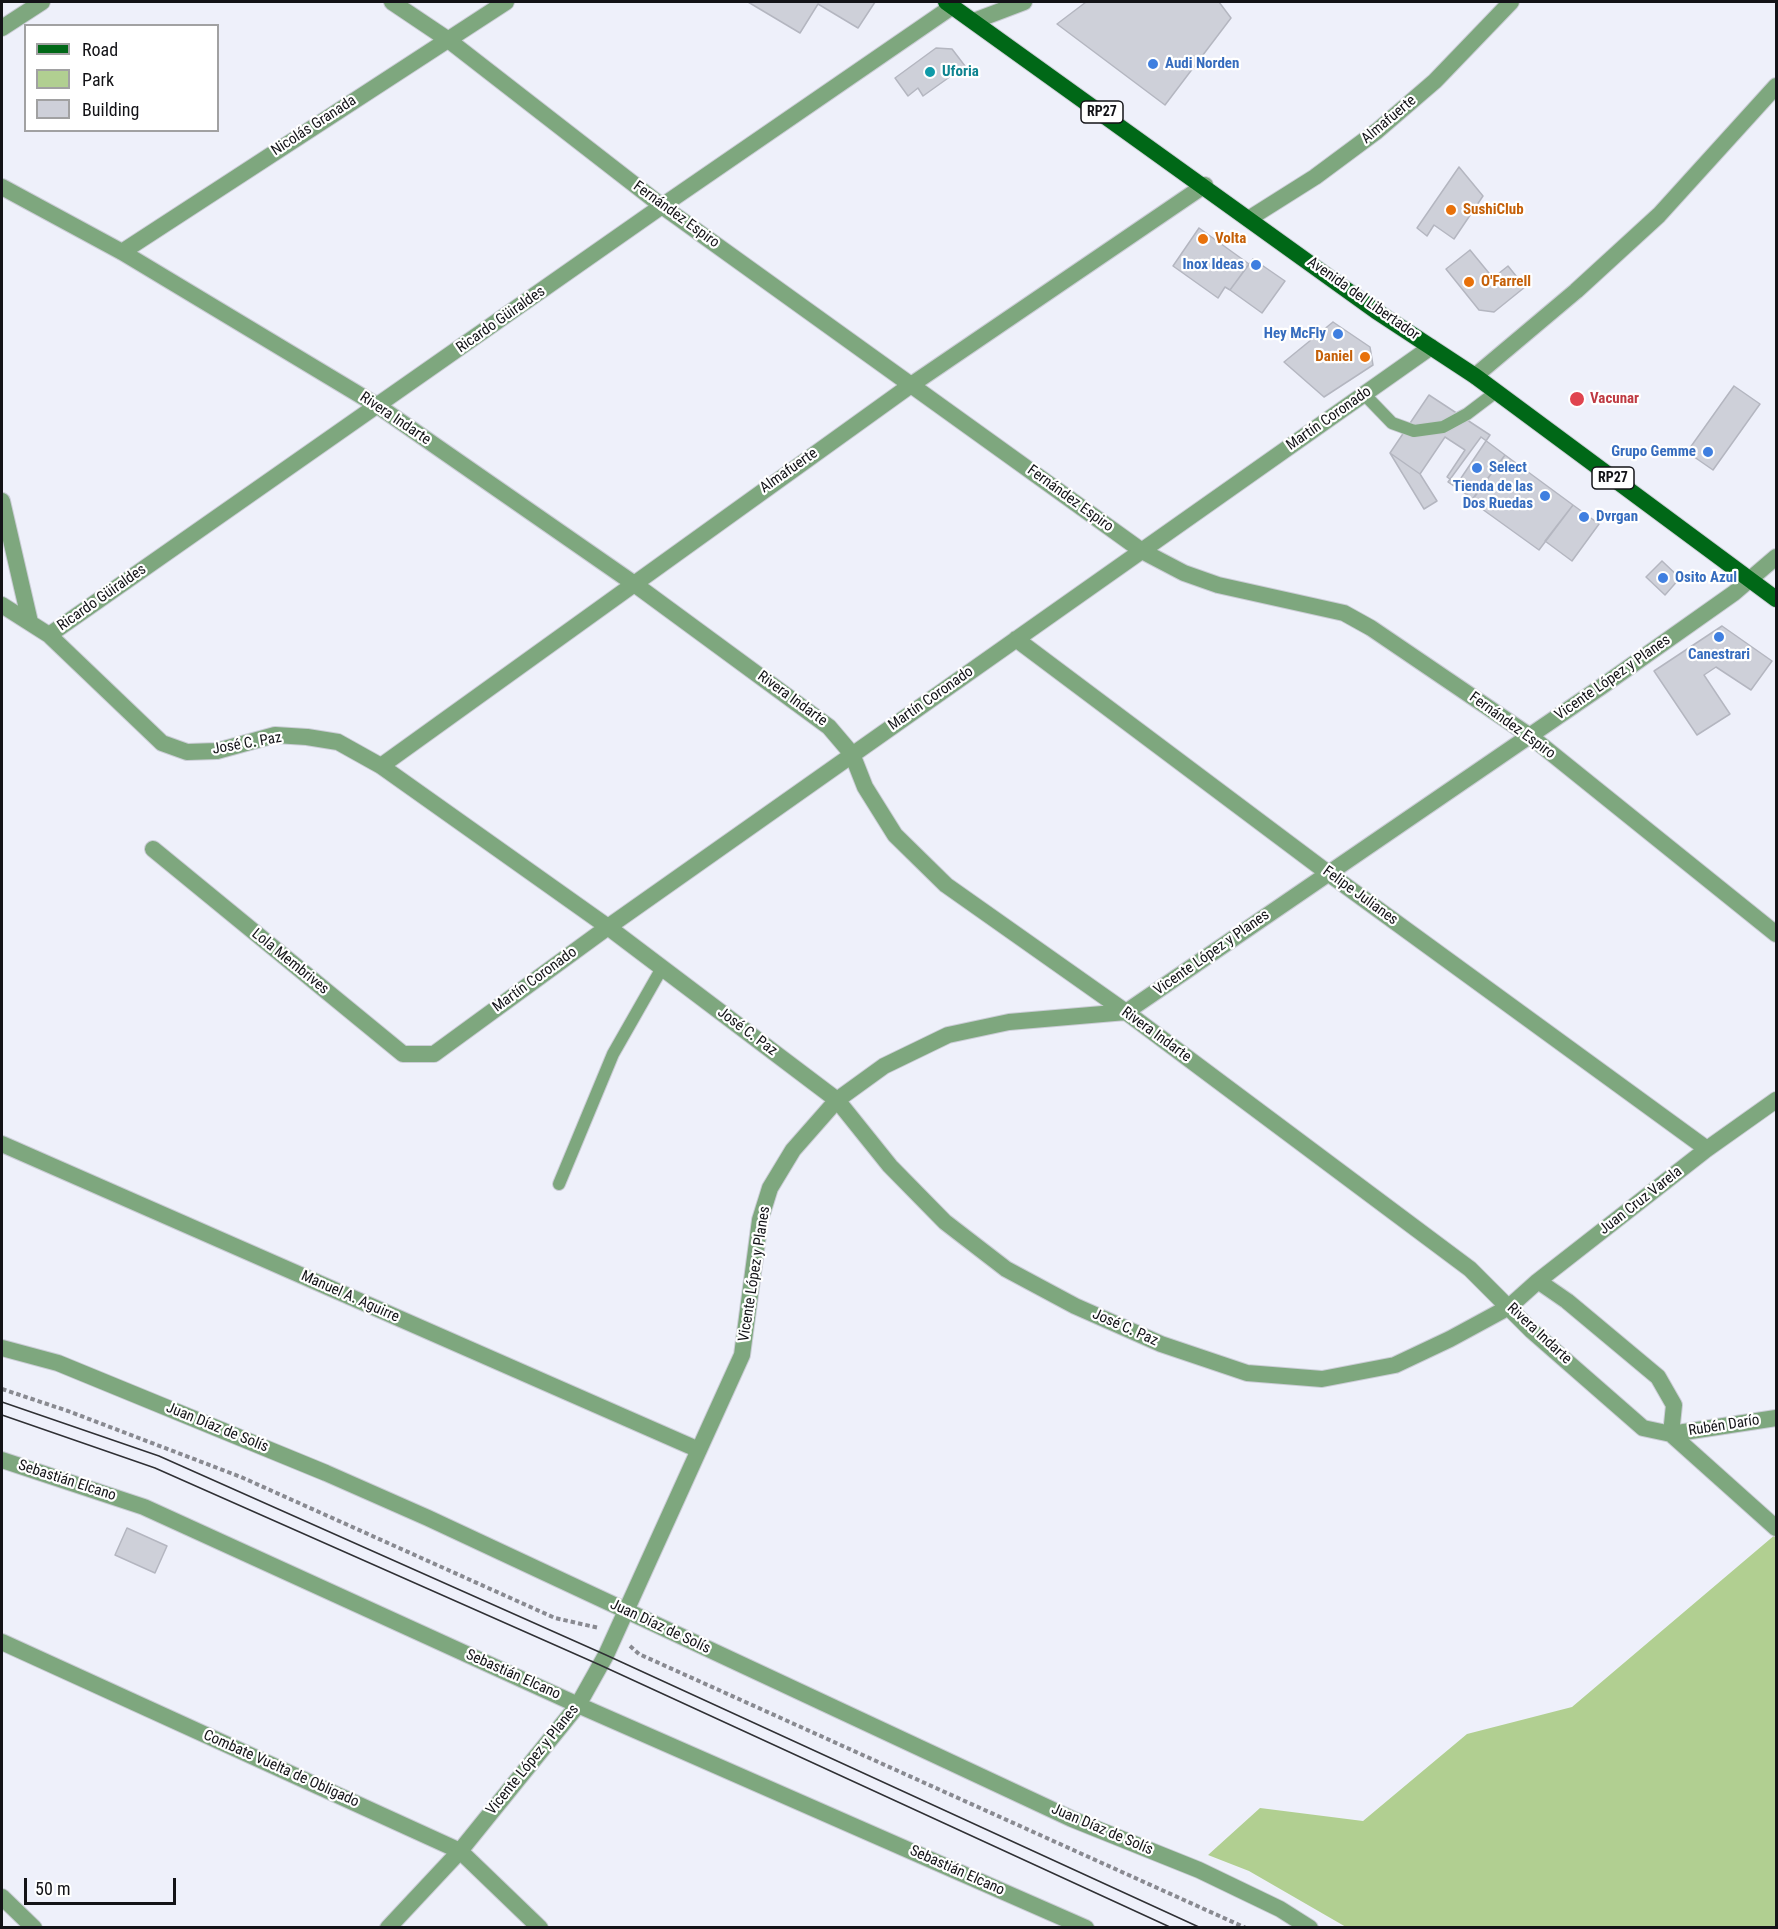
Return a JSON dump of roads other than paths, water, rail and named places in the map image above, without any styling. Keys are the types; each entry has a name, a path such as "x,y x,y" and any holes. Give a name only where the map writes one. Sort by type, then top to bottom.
{"main road":[{"name":"Avenida del Libertador","path":"950,4 1205,185 1376,311 1474,376 1752,579 1776,599"}],"street":[{"path":"2,28 42,2"},
{"name":"Fernández Espiro","path":"392,2 447,39 662,206 1142,550 1184,573 1218,585 1344,613 1406,650 1530,736 1776,934"},
{"name":"Nicolás Granada","path":"122,252 506,2"},
{"path":"975,21 1024,2"},
{"name":"Almafuerte","path":"1250,218 1315,177 1377,131 1435,81 1510,2"},
{"name":"Ricardo Güiraldes","path":"49,635 950,4"},
{"path":"1474,376 1576,291 1659,215 1776,86"},
{"name":"Almafuerte","path":"381,766 911,385 1205,185"},
{"name":"Rivera Indarte","path":"2,187 122,252 378,406 633,583 829,727 852,754 865,787 895,835 946,885 1126,1012 1470,1269 1532,1331 1643,1428 1671,1434 1776,1528"},
{"name":"Martín Coronado","path":"434,1054 608,927 1431,347"},
{"path":"2,501 30,622"},
{"name":"Vicente López y Planes","path":"388,1928 460,1851 578,1705 626,1611 742,1355 760,1220 770,1188 793,1150 837,1100 884,1066 948,1035 1009,1022 1126,1012 1530,736 1752,579 1776,557"},
{"name":"José C. Paz","path":"2,605 49,635 162,743 187,752 217,751 275,735 307,737 338,742 381,766 608,927 837,1100 890,1166 945,1222 1006,1269 1075,1305 1161,1344 1247,1373 1322,1379 1395,1365 1509,1307"},
{"name":"Felipe Julianes","path":"1016,639 1328,873 1707,1149"},
{"name":"Lola Membrives","path":"153,849 404,1054 434,1054"},
{"name":"Juan Cruz Varela","path":"1509,1307 1538,1281 1707,1149 1776,1100"},
{"name":"Manuel A. Aguirre","path":"2,1144 699,1450"},
{"path":"1538,1281 1567,1301 1658,1377 1674,1405 1671,1434"},
{"name":"Juan Díaz de Solís","path":"2,1348 57,1363 326,1473 1072,1819 1199,1870 1280,1909 1310,1928"},
{"name":"Rubén Darío","path":"1671,1434 1776,1418"},
{"name":"Sebastián Elcano","path":"2,1460 144,1506 578,1705 1086,1928"},
{"name":"Combate Vuelta de Obligado","path":"2,1642 460,1851 540,1928"},
{"path":"2,1897 34,1928"}],"lane":[{"path":"1364,394 1392,423 1414,431 1443,427 1467,414 1496,392"},
{"path":"559,1184 613,1054 662,968"}],"tram line":[{"path":"2,1402 159,1456 606,1655 1201,1928"},
{"path":"2,1415 155,1468 600,1665 1172,1928"}],"place":[{"name":"Audi Norden","path":"1153,64"},
{"name":"Uforia","path":"930,72"},
{"name":"SushiClub","path":"1451,210"},
{"name":"Volta","path":"1203,239"},
{"name":"Inox Ideas","path":"1256,265"},
{"name":"O'Farrell","path":"1469,282"},
{"name":"Hey McFly","path":"1338,334"},
{"name":"Daniel","path":"1365,357"},
{"name":"Vacunar","path":"1577,399"},
{"name":"Grupo Gemme","path":"1708,452"},
{"name":"Select","path":"1477,468"},
{"name":"Tienda de las Dos Ruedas","path":"1545,496"},
{"name":"Dvrgan","path":"1584,517"},
{"name":"Osito Azul","path":"1663,578"},
{"name":"Canestrari","path":"1719,637"}]}
